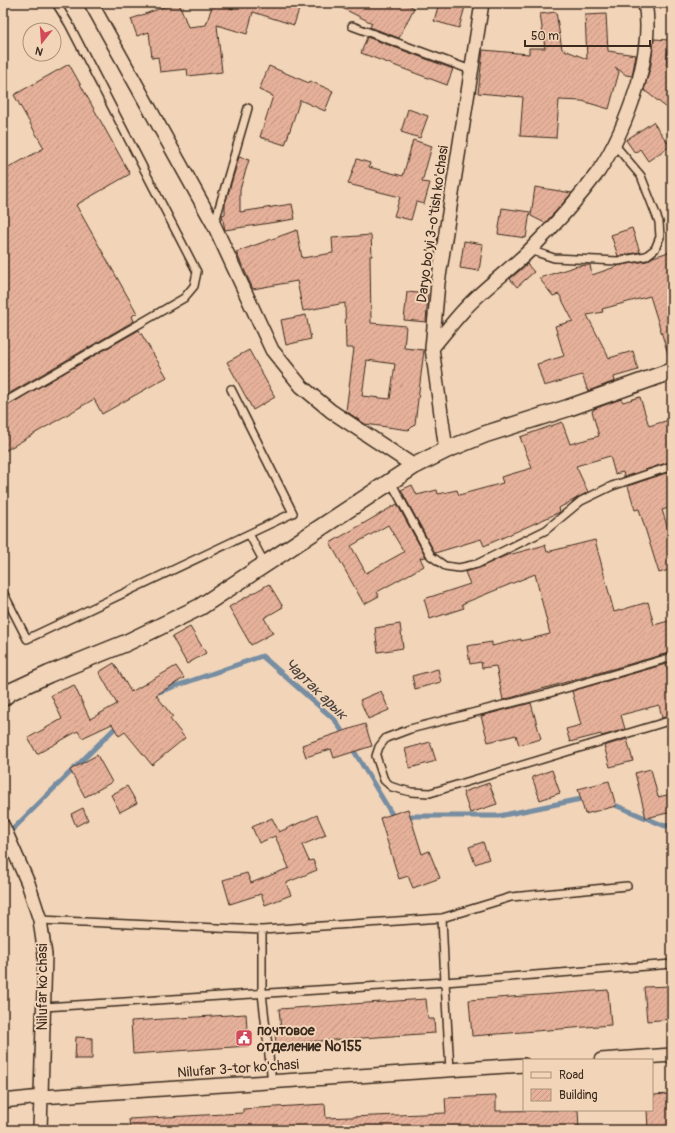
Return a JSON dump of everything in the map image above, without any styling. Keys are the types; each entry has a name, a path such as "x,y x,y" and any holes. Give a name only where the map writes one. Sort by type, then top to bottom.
{"street":[{"path":"91,3 214,225 272,350 301,386 331,411 414,466"},
{"name":"Daryo bo'yi 3-o'tish ko'chasi","path":"446,450 432,348 438,283 482,3"},
{"path":"432,348 463,310 530,250 598,171 614,144 634,96 644,64 647,37 647,13 644,3"},
{"path":"6,695 49,674 126,643 200,607 414,466 446,450 486,434 568,408 672,371"},
{"name":"Nilufar ko'chasi","path":"3,826 28,883 40,920 45,955 40,1130"},
{"path":"615,1059 672,1055"},
{"name":"Nilufar 3-tor ko'chasi","path":"3,1101 41,1097 523,1065"}],"lane":[{"path":"3,402 184,298 194,286 197,272 56,3"},
{"path":"352,26 471,70"},
{"path":"214,225 248,108"},
{"path":"530,250 554,258 618,261 646,256 656,249 660,237 659,222 641,176 614,144"},
{"path":"3,592 27,640 293,513 231,389"},
{"path":"391,482 431,556 445,566 459,568 477,564 546,530 581,501 612,486 672,466"},
{"path":"249,534 265,565"},
{"path":"672,657 546,694 410,729 386,738 379,747 376,756 384,780 392,787 411,792 430,793 672,720"},
{"path":"40,920 262,930 442,918 511,897 627,886"},
{"path":"442,918 450,1070"},
{"path":"262,930 262,993 272,1082"},
{"path":"44,1007 445,982 672,964"}],"building":[{"path":"175,3 179,3 188,27 206,25 213,3 233,9 235,3 301,3 294,25 253,12 247,34 217,25 222,72 188,76 187,69 160,72 158,57 152,58 149,32 137,36 131,19"},
{"path":"332,3 405,3 414,8 399,38 370,27 372,23"},
{"path":"439,3 466,3 459,28 434,21"},
{"path":"556,12 562,49 587,59 585,15 606,14 608,51 636,55 632,76 626,75 615,67 619,72 609,109 582,101 559,100 556,138 520,136 523,97 478,93 483,50 529,54 529,48 545,48 540,14"},
{"path":"367,37 453,69 447,85 361,53"},
{"path":"654,39 669,40 666,65 672,69 672,112 644,90 651,65"},
{"path":"69,64 130,174 76,205 137,313 132,316 134,321 3,397 3,171 44,148 14,95"},
{"path":"269,66 309,83 310,81 333,91 325,111 300,100 285,145 260,137 273,96 259,90"},
{"path":"408,109 428,116 420,138 401,132"},
{"path":"653,122 670,146 648,161 640,149 635,153 626,140"},
{"path":"413,140 432,146 422,182 430,183 424,204 416,202 411,220 394,216 400,197 348,184 357,159 370,163 369,167 403,176"},
{"path":"239,157 249,160 240,189 240,212 292,204 295,219 225,230 222,215 225,214 225,204"},
{"path":"535,187 572,193 545,223 531,216"},
{"path":"502,208 530,212 526,238 498,234"},
{"path":"632,228 640,252 618,256 611,235"},
{"path":"297,230 302,258 333,253 332,238 371,235 371,323 406,326 404,348 424,350 415,424 409,430 365,424 346,411 354,348 346,348 345,303 303,311 297,281 253,289 236,252","holes":["367,360 395,364 390,399 362,396"]},
{"path":"464,241 483,244 479,271 460,268"},
{"path":"672,251 672,357 669,357 650,296 602,309 603,312 587,315 609,358 633,351 638,370 614,377 615,381 588,391 582,375 544,386 537,364 564,356 555,326 573,321 559,294 553,296 539,278 577,266 589,265 592,275 621,265 647,261 653,257"},
{"path":"527,264 534,272 517,287 510,279"},
{"path":"407,292 428,294 426,322 404,320"},
{"path":"306,315 311,339 286,345 281,320"},
{"path":"139,330 167,377 102,414 94,399 3,452 3,408"},
{"path":"249,350 275,397 253,410 227,362"},
{"path":"640,397 649,426 672,419 672,461 624,477 623,472 615,474 610,456 576,466 588,492 559,508 560,512 484,546 481,539 435,553 401,490 412,485 417,495 437,490 438,494 457,490 459,495 503,483 501,477 532,468 520,437 562,422 570,444 599,436 592,411 594,409 621,399 623,402"},
{"path":"672,471 672,507 662,510 672,541 672,569 659,573 639,509 635,510 628,486"},
{"path":"397,504 426,557 420,558 424,566 377,592 379,596 364,604 330,543","holes":["388,525 404,552 366,573 351,546"]},
{"path":"595,540 614,612 648,602 654,625 672,620 672,652 503,700 496,666 482,668 481,662 470,664 467,646 492,642 492,646 550,634 535,574 462,604 464,608 430,619 424,599 470,584 465,572 479,568 505,556 545,545 547,552"},
{"path":"269,584 283,607 264,618 273,633 251,645 229,607"},
{"path":"400,624 403,648 378,652 375,628"},
{"path":"190,627 206,653 187,664 172,637"},
{"path":"114,663 131,692 176,666 184,678 156,695 173,717 170,719 185,738 152,765 125,732 119,736 112,724 82,738 78,731 37,754 28,738 62,719 51,695 74,685 90,719 117,704 99,672"},
{"path":"666,664 672,686 672,715 662,718 659,705 621,715 625,729 602,736 601,734 570,742 566,729 581,725 572,691"},
{"path":"438,669 441,682 415,689 412,676"},
{"path":"381,691 389,710 368,719 360,700"},
{"path":"531,703 541,739 519,745 516,735 488,742 481,716"},
{"path":"365,724 372,746 334,758 331,749 306,757 302,745"},
{"path":"627,739 633,761 610,767 604,746"},
{"path":"430,742 436,761 410,768 405,749"},
{"path":"97,755 112,782 85,797 70,770"},
{"path":"651,769 658,797 672,794 672,812 646,818 635,773"},
{"path":"552,770 560,793 540,800 532,777"},
{"path":"609,781 616,806 585,814 578,789"},
{"path":"489,783 497,804 470,813 463,792"},
{"path":"127,786 137,803 120,812 111,795"},
{"path":"83,808 88,820 76,826 71,814"},
{"path":"408,809 422,854 429,851 440,878 413,888 408,876 399,879 380,818"},
{"path":"317,815 326,835 302,845 309,861 313,860 317,870 286,883 291,895 265,905 261,894 230,904 223,880 247,873 251,883 289,868 275,836 259,843 252,827 272,818 279,832"},
{"path":"483,842 489,859 475,864 469,847"},
{"path":"672,986 672,1019 647,1021 644,987"},
{"path":"608,990 611,1025 472,1036 469,1000"},
{"path":"426,999 428,1019 434,1019 435,1033 276,1044 275,1030 281,1030 279,1009"},
{"path":"246,1014 248,1046 133,1054 131,1021"},
{"path":"76,1037 92,1038 92,1059 75,1059"},
{"path":"672,1094 672,1130 648,1130 647,1111 653,1111 653,1095"},
{"path":"496,1096 496,1111 578,1111 579,1130 130,1130 129,1119 243,1113 243,1109 325,1104 326,1118 446,1113 445,1098"}],"waterway":[{"name":"Чартак арык","path":"159,692 262,656 335,720 345,736"},
{"name":"Чартак арык","path":"8,834 119,724"},
{"name":"Чартак арык","path":"351,746 393,816 499,816 586,798"},
{"name":"Чартак арык","path":"610,803 665,826 672,824"}],"place":[{"name":"почтовое отделение №155","path":"244,1038"}]}
